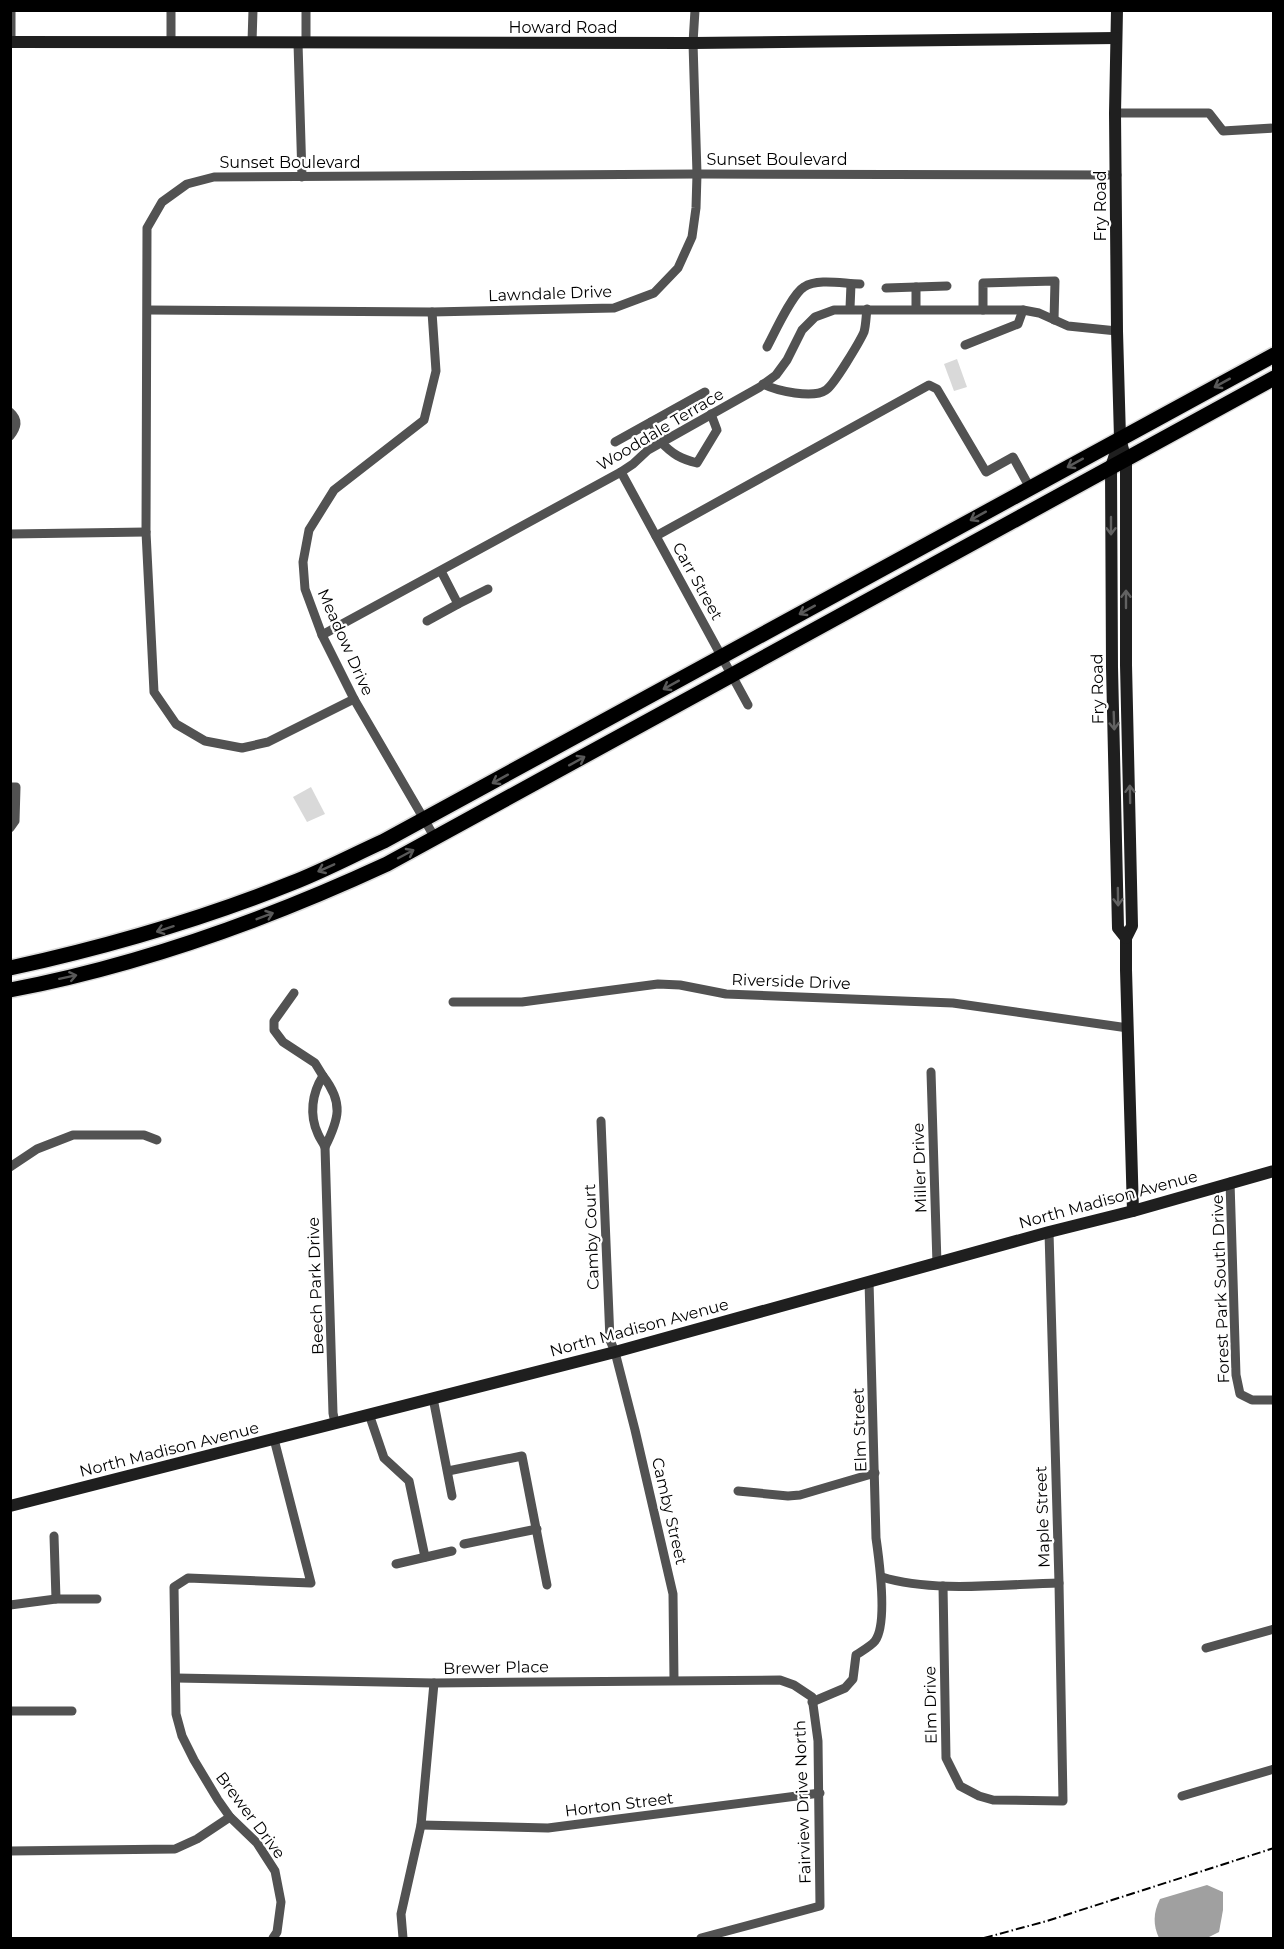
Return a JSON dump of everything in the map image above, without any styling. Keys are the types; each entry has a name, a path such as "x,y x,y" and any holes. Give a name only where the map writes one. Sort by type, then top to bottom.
{"main road":[{"path":"10,968 147,934 221,910 279,888 384,841 1274,355"},
{"path":"10,990 120,964 236,927 387,864 1274,378"}],"street":[{"path":"11,10 11,42"},
{"path":"171,10 171,41"},
{"path":"252,42 253,10"},
{"path":"302,177 302,43 306,10"},
{"name":"Lawndale Drive","path":"148,310 432,312 614,308 654,293 678,268 692,237 697,174 693,43 695,10"},
{"name":"Fry Road","path":"1117,10 1115,113 1117,331 1120,438 1126,461 1126,676 1132,926 1126,938 1126,982 1133,1211"},
{"name":"Howard Road","path":"11,42 693,43 1116,38"},
{"path":"1115,113 1209,113 1223,131 1274,128"},
{"name":"Sunset Boulevard","path":"354,699 268,742 242,748 205,741 176,724 154,692 146,532 147,228 162,202 187,184 214,177 697,174 1117,175"},
{"path":"983,310 983,283 1055,281 1054,320"},
{"path":"767,347 795,297 804,287 818,283 855,284 850,308"},
{"path":"886,288 947,286"},
{"path":"916,287 916,309"},
{"name":"Wooddale Terrace","path":"322,635 621,472 662,442 764,384 776,375 787,360 802,330 815,317 834,310 850,308 1023,310 1039,313 1068,326 1117,331"},
{"path":"764,384 778,391 816,394 826,390 838,375 863,332 867,309"},
{"path":"965,345 1018,324 1023,310"},
{"name":"Meadow Drive","path":"432,312 436,370 424,420 334,490 309,530 303,562 305,589 322,635 354,699 435,838"},
{"path":"656,536 929,385 937,389 986,472 1012,456 1030,488"},
{"path":"615,442 705,392"},
{"path":"10,412 16,418 17,423 10,436"},
{"path":"651,422 671,453 697,463 717,430 711,414"},
{"name":"Fry Road","path":"1120,438 1111,467 1112,667 1118,928 1126,938"},
{"name":"Carr Street","path":"621,472 748,705"},
{"path":"10,534 146,532"},
{"path":"441,571 458,604"},
{"path":"427,621 488,589"},
{"path":"10,787 16,787 15,821 10,828"},
{"name":"Riverside Drive","path":"453,1002 522,1002 670,984 726,994 953,1003 1128,1028"},
{"name":"Beech Park Drive","path":"294,993 274,1021 274,1030 283,1042 315,1064 339,1106 335,1126 325,1147 333,1413 336,1423"},
{"name":"Miller Drive","path":"931,1071 937,1264"},
{"name":"Beech Park Drive","path":"323,1076 313,1098 313,1116 317,1133 325,1147"},
{"name":"Camby Court","path":"601,1121 607,1293 610,1340 615,1352"},
{"path":"10,1167 37,1149 73,1135 144,1135 157,1140"},
{"name":"North Madison Avenue","path":"10,1506 615,1352 1274,1171"},
{"name":"Forest Park South Drive","path":"1230,1182 1235,1363 1240,1394 1252,1400 1274,1400"},
{"name":"Maple Street","path":"1049,1232 1063,1801"},
{"name":"Elm Street","path":"812,1700 845,1688 853,1680 856,1655 876,1640 879,1629 882,1577 876,1538 870,1281"},
{"name":"Camby Street","path":"615,1352 673,1594 674,1680"},
{"path":"433,1398 452,1496"},
{"path":"369,1414 384,1458 409,1481 425,1557"},
{"name":"Brewer Drive","path":"273,1938 277,1932 281,1902 275,1871 257,1843 230,1817 206,1781 182,1736 176,1714 174,1587 188,1578 311,1583 274,1439"},
{"path":"448,1471 522,1456 547,1586"},
{"path":"738,1491 800,1495 875,1473"},
{"path":"464,1544 537,1529"},
{"path":"54,1536 56,1599"},
{"path":"396,1564 452,1551"},
{"path":"882,1577 902,1583 943,1586 1059,1583"},
{"name":"Elm Drive","path":"943,1586 946,1758 960,1786 993,1800 1063,1801"},
{"path":"10,1605 56,1599 97,1599"},
{"path":"1206,1648 1274,1629"},
{"name":"Brewer Place","path":"176,1678 434,1683 780,1680 794,1685 812,1700"},
{"path":"403,1938 401,1914 421,1825 434,1683"},
{"name":"Fairview Drive North","path":"701,1938 820,1906 818,1741 812,1700"},
{"path":"10,1711 72,1711"},
{"path":"1182,1796 1274,1769"},
{"name":"Horton Street","path":"421,1825 548,1828 820,1793"},
{"path":"10,1851 175,1849 197,1839 230,1817"}],"shaded area":[{"path":"957,359 967,387 954,391 944,364"},
{"path":"311,787 325,814 307,822 293,797"},
{"path":"1207,1885 1223,1892 1219,1932 1207,1938 1159,1938 1155,1919 1160,1899"}],"railway":[{"path":"984,1938 1047,1921 1274,1848"}]}
